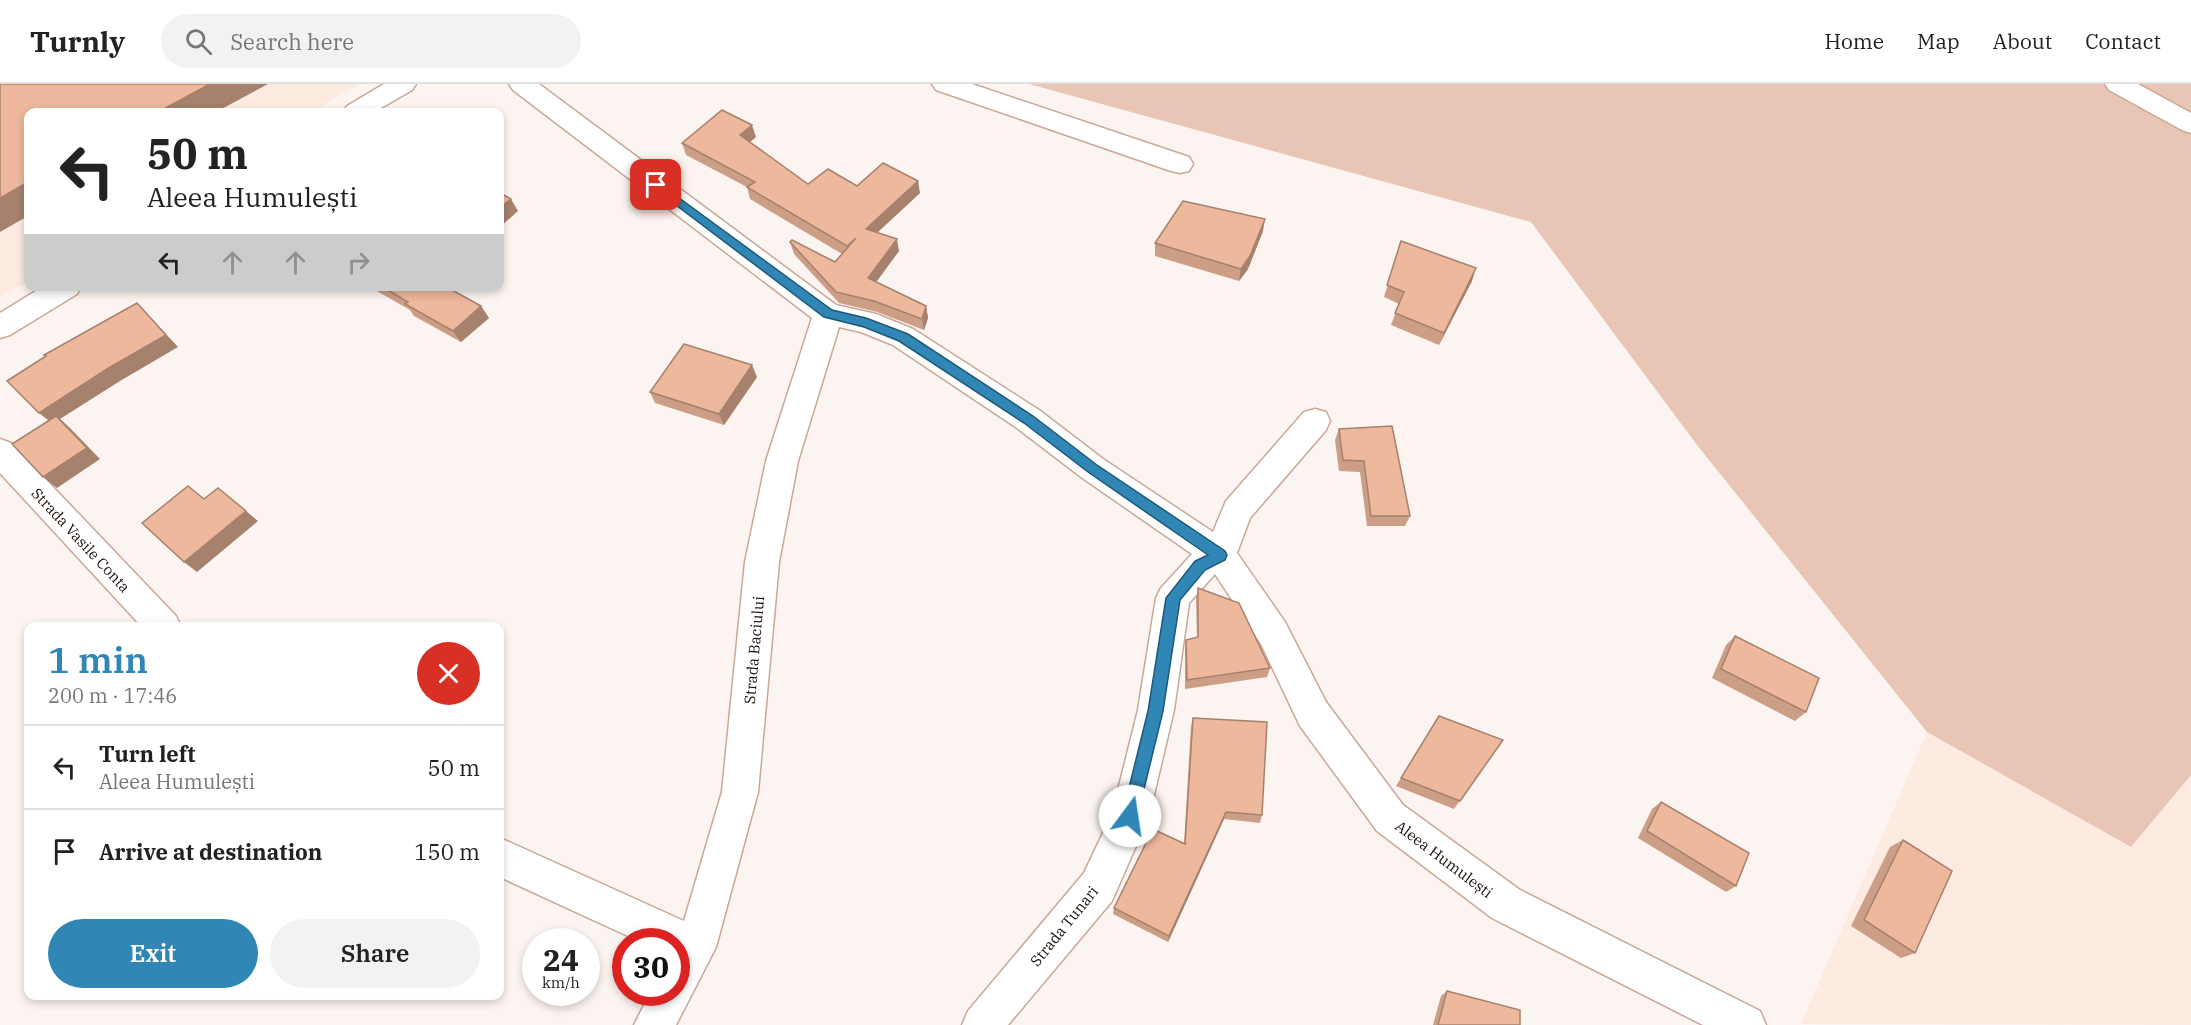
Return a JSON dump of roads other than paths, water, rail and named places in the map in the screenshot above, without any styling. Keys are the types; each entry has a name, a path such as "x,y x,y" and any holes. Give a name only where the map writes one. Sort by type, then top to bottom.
{"street":[{"path":"363,108 403,84"},
{"name":"Aleea Humulești","path":"522,84 828,314 866,322 903,337 1028,419 1092,468 1220,555 1273,633 1313,714 1389,818 1506,904 1737,1023"},
{"path":"945,84 1180,164"},
{"path":"2118,84 2191,124"},
{"path":"0,327 59,291"},
{"name":"Strada Baciului","path":"690,958 696,947 740,792 762,562 782,461 828,314"},
{"path":"1220,555 1237,511 1316,421"},
{"name":"Strada Vasile Conta","path":"0,452 159,622"},
{"name":"Strada Tunari","path":"982,1025 1098,887 1130,816 1156,711 1173,598 1200,566 1220,555"},
{"path":"504,858 696,947"},
{"path":"654,1025 665,1006"}]}
